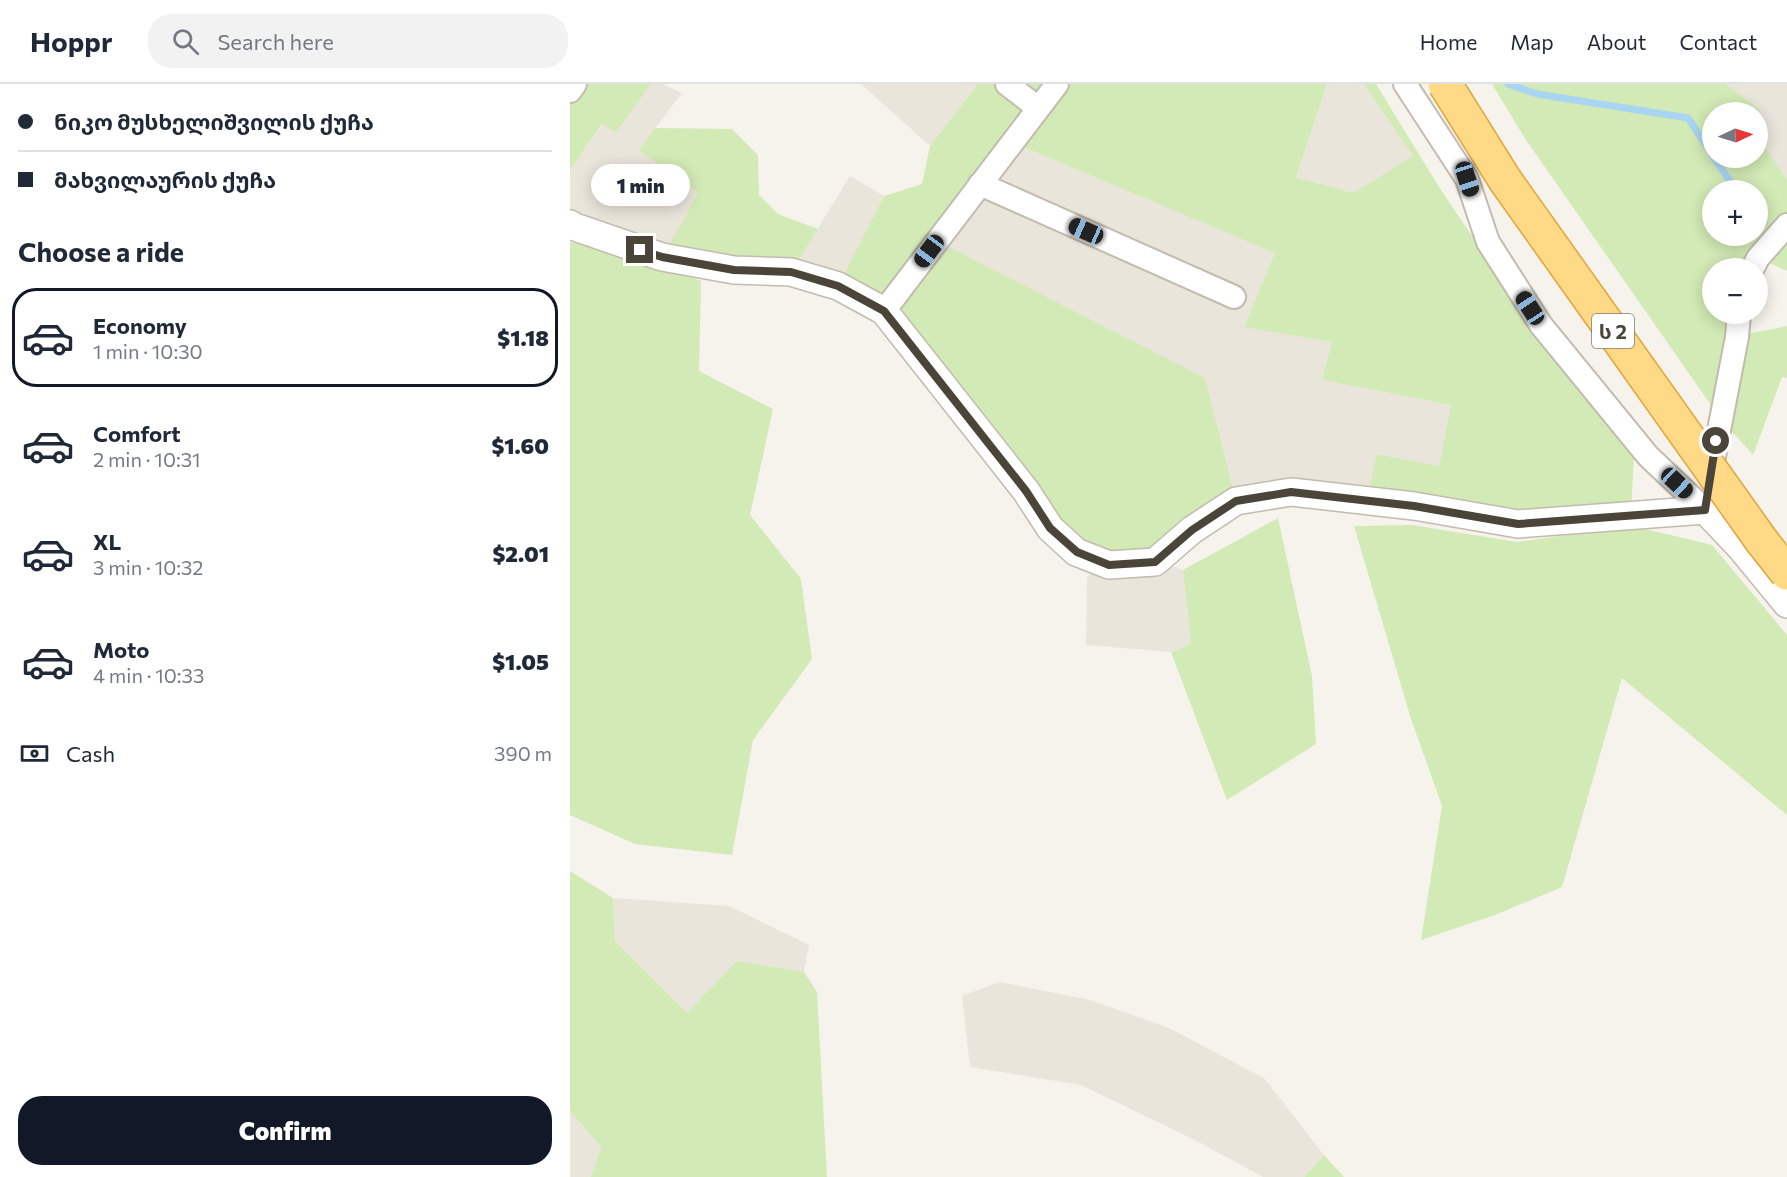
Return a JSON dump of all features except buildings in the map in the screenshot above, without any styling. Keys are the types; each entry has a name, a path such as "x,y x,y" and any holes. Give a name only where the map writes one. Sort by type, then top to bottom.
{"highway":[{"name":"ს 2","path":"1445,84 1505,180 1787,573"}],"street":[{"path":"570,92 575,84"},
{"path":"1007,84 1038,108"},
{"path":"884,311 1057,84"},
{"path":"1405,84 1467,179 1488,242 1541,325 1648,456 1742,548 1787,604"},
{"path":"980,184 1234,297"},
{"path":"570,224 575,228 662,257 734,270 791,272 838,286 884,311 1026,491 1050,528 1077,552 1109,565 1155,562 1192,530 1236,501 1291,492 1414,506 1518,524 1705,510"},
{"path":"1758,258 1787,225"},
{"path":"1705,510 1738,324"}],"shaded area":[{"path":"651,84 663,84 682,93 639,150 698,193 662,257 570,224 570,170 603,124 616,133"},
{"path":"861,84 978,84 930,146"},
{"path":"1327,84 1364,84 1413,156 1353,193 1296,177"},
{"path":"1726,84 1787,84 1787,180 1768,151 1768,102 1750,102"},
{"path":"1012,142 1276,253 1244,326 1333,342 1322,380 1451,405 1439,466 1378,454 1366,501 1236,501 937,241"},
{"path":"850,176 884,196 838,286 791,272"},
{"path":"1170,565 1183,570 1191,644 1171,652 1086,645 1087,577 1096,570"},
{"path":"613,898 729,906 809,945 804,972 737,961 687,1014 615,941"},
{"path":"999,982 1090,1000 1169,1028 1265,1079 1324,1155 1304,1177 1263,1177 1199,1142 1081,1085 970,1067 962,996"},
{"path":"570,1111 601,1147 591,1177 570,1177"}],"green space":[{"path":"575,84 651,84 616,133 602,124 570,170 570,91"},
{"path":"978,84 1327,84 1296,177 1353,193 1413,156 1364,84 1376,84 1439,187 1532,325 1634,454 1631,515 1518,524 1366,501 1377,454 1439,466 1451,405 1322,380 1332,342 1244,327 1275,253 1012,142 937,241 1205,378 1236,501 1155,562 1076,552 942,384 838,286 884,196 922,184 930,146"},
{"path":"1492,84 1726,84 1750,102 1702,102 1702,168 1768,168 1768,151 1787,180 1787,271 1768,262 1768,258 1702,258 1702,324 1738,324 1737,336 1787,326 1787,378 1782,377 1753,455 1720,418 1526,140"},
{"path":"655,128 732,129 758,155 759,195 778,214 818,229 791,272 662,257 698,193 639,150"},
{"path":"570,242 664,266 701,281 699,371 773,409 750,515 801,579 812,659 753,740 732,855 635,844 570,815"},
{"path":"1278,518 1312,676 1316,744 1227,800 1171,652 1191,644 1183,570"},
{"path":"1412,525 1517,542 1633,526 1712,545 1787,635 1787,815 1622,678 1562,887 1495,915 1421,940 1442,806 1411,719 1354,526"},
{"path":"570,871 613,898 615,941 687,1013 737,961 804,972 817,992 827,1177 591,1177 601,1147 570,1111"},
{"path":"1324,1155 1344,1177 1304,1177"}],"waterway":[{"path":"1508,84 1537,94 1688,118 1702,139"},
{"path":"1721,168 1729,180"}],"route":[{"path":"640,250 662,257 734,270 791,272 838,286 884,311 1026,491 1050,528 1077,552 1109,565 1155,562 1192,530 1236,501 1291,492 1414,506 1518,524 1705,510 1716,441"}]}
